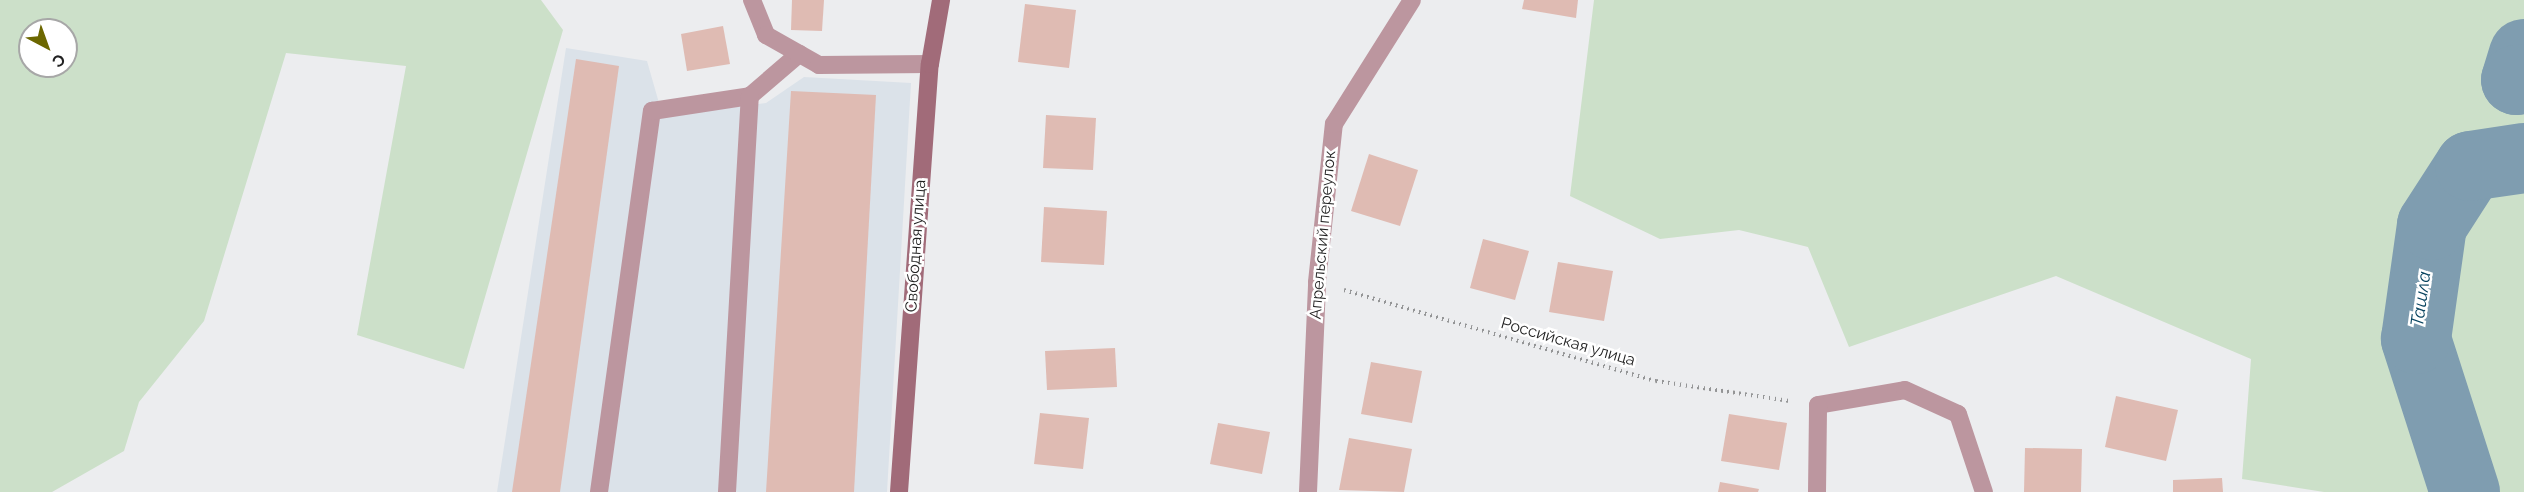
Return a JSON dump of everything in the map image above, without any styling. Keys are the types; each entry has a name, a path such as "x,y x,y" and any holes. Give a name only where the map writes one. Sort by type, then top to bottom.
{"street":[{"path":"752,0 766,35 819,65 930,64"},
{"name":"Свободная улица","path":"899,492 930,64 940,0"},
{"name":"Апрельский переулок","path":"1308,492 1317,282 1334,124 1412,0"},
{"path":"599,492 652,111 750,96 799,54"},
{"path":"727,492 750,96"},
{"path":"1817,492 1818,405 1905,390 1958,414 1984,492"}],"path":[{"name":"Российская улица","path":"1317,282 1656,381 1818,405"}],"shaded area":[{"path":"566,48 647,61 663,117 766,103 804,77 911,83 887,492 497,492"}],"green space":[{"path":"0,0 541,0 563,30 464,369 357,335 406,66 286,53 204,321 139,402 124,451 52,492 0,492"},
{"path":"1594,0 2524,0 2524,492 2324,492 2242,479 2251,359 2056,276 1849,347 1808,247 1739,230 1660,239 1570,196"}],"building":[{"path":"792,0 824,0 822,31 791,30"},
{"path":"1524,0 1578,0 1576,18 1522,9"},
{"path":"1025,4 1076,10 1069,68 1018,62"},
{"path":"723,26 730,64 687,71 681,34"},
{"path":"576,59 619,66 560,492 512,492"},
{"path":"791,91 876,95 854,492 766,492"},
{"path":"1046,115 1096,118 1093,170 1043,168"},
{"path":"1369,154 1418,170 1400,226 1351,211"},
{"path":"1044,207 1107,211 1104,265 1041,262"},
{"path":"1483,239 1529,251 1515,300 1470,288"},
{"path":"1558,262 1613,271 1604,321 1549,312"},
{"path":"1115,348 1117,387 1047,390 1045,351"},
{"path":"1371,362 1422,371 1412,423 1361,414"},
{"path":"2116,396 2178,410 2166,461 2105,447"},
{"path":"1040,413 1089,418 1083,469 1034,464"},
{"path":"1729,414 1787,423 1779,470 1721,461"},
{"path":"1218,423 1270,432 1262,474 1210,464"},
{"path":"1349,438 1412,449 1404,492 1339,490"},
{"path":"2025,448 2082,449 2081,492 2024,492"},
{"path":"2222,478 2223,492 2173,492 2173,480"},
{"path":"1720,482 1759,489 1758,492 1718,492"}],"waterway":[{"name":"Ташла","path":"2524,54 2516,80 2524,79"},
{"name":"Ташла","path":"2465,492 2416,339 2432,225 2470,166 2524,158"}]}
